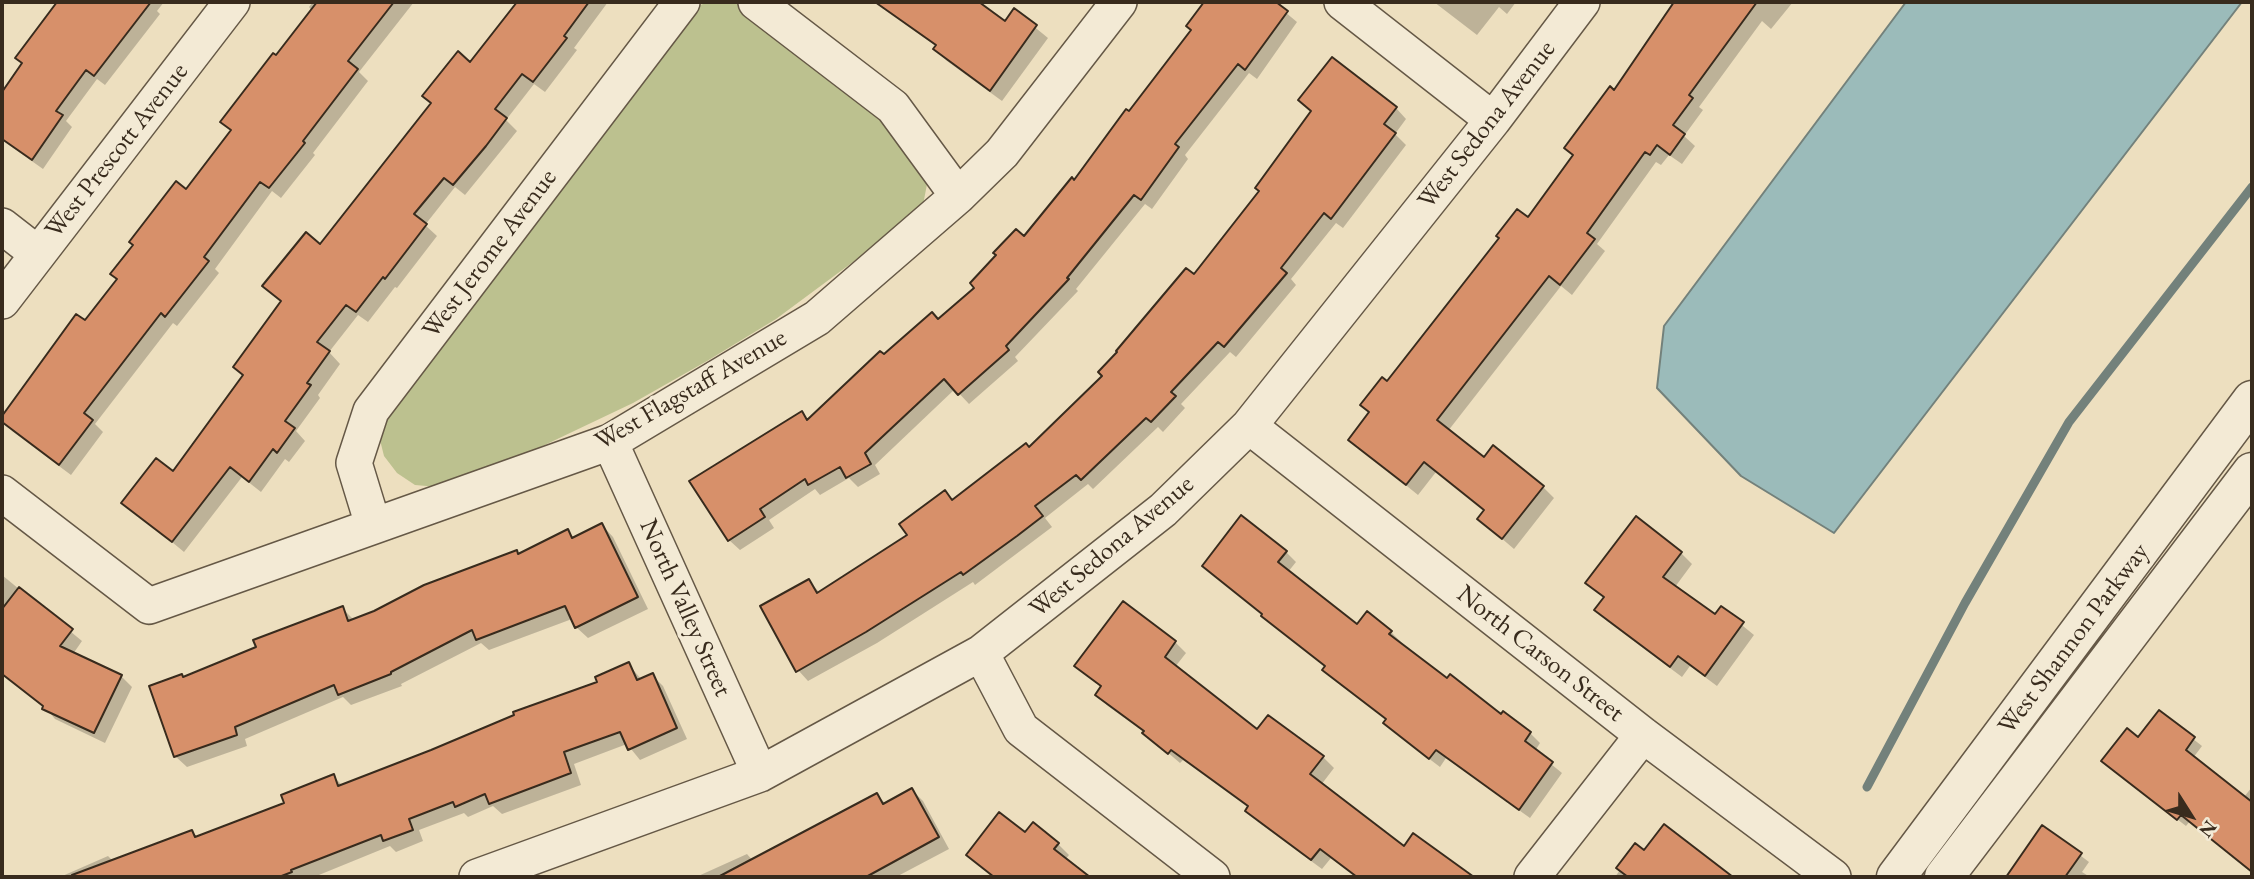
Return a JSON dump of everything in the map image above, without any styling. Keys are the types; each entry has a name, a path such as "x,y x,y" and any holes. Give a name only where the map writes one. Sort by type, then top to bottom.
{"street":[{"name":"West Prescott Avenue","path":"2,301 232,2"},
{"name":"West Jerome Avenue","path":"373,524 354,463 371,411 682,2"},
{"path":"756,2 893,107 958,196"},
{"name":"West Flagstaff Avenue","path":"2,493 149,606 373,524 610,442 817,318 958,196 1002,153 1119,2"},
{"path":"1342,2 1493,120"},
{"name":"West Sedona Avenue","path":"477,877 760,774 981,653 1163,510 1249,426 1493,120 1582,2"},
{"path":"2,226 38,254"},
{"name":"West Shannon Parkway","path":"1896,877 2252,400"},
{"name":"North Carson Street","path":"1249,426 1643,735 1833,877"},
{"name":"North Valley Street","path":"610,442 760,774"},
{"name":"West Shannon Parkway","path":"1944,877 2252,472"},
{"path":"981,653 1021,729 1212,877"},
{"path":"1532,877 1643,735"}],"green space":[{"path":"708,2 735,2 751,11 912,147 928,179 923,205 911,219 776,319 633,403 509,462 438,487 415,485 397,473 384,456 380,440 383,424 648,75 693,8"}],"water":[{"path":"1906,2 2242,2 1834,533 1741,476 1657,388 1664,326"}],"building":[{"path":"57,2 151,2 94,76 86,70 56,111 63,115 32,160 2,139 2,92 22,63 15,58"},
{"path":"317,2 394,2 348,61 358,69 303,141 305,143 269,188 260,182 204,257 209,261 165,317 161,313 84,413 93,420 59,465 2,422 2,416 76,314 85,320 117,279 110,274 133,245 129,242 176,181 186,189 231,130 220,122 273,53 276,55"},
{"path":"517,2 589,2 564,36 567,38 533,82 522,74 495,109 507,118 486,146 453,185 444,178 414,214 427,224 385,279 383,277 356,312 346,305 317,342 330,351 307,383 311,385 285,421 295,428 277,453 273,449 249,482 230,467 172,542 121,503 156,458 173,471 243,375 233,367 281,301 262,286 306,232 320,244 431,103 422,96 458,51 470,62"},
{"path":"875,2 979,2 1005,21 1014,8 1037,25 990,91 933,49 936,45"},
{"path":"1204,2 1276,2 1288,11 1245,70 1238,64 1175,144 1179,147 1141,200 1134,195 1067,278 1069,279 1006,346 1009,350 958,395 944,379 865,453 871,464 846,478 840,467 808,485 805,479 760,509 765,517 728,541 689,481 802,411 807,420 880,351 884,354 932,312 938,319 974,288 970,283 996,255 993,253 1016,229 1024,236 1072,177 1074,180 1126,109 1129,111 1191,30 1186,26"},
{"path":"1674,2 1757,2 1689,95 1693,98 1673,125 1685,134 1670,155 1657,145 1650,155 1645,152 1587,233 1595,239 1560,285 1549,276 1437,420 1484,457 1493,445 1544,486 1502,539 1477,519 1484,510 1424,462 1406,485 1348,440 1369,412 1360,405 1382,377 1387,381 1499,238 1496,236 1517,209 1528,217 1573,155 1564,148 1610,86 1614,90"},
{"path":"1332,57 1397,107 1384,124 1396,133 1331,219 1324,213 1281,268 1287,273 1224,347 1218,342 1171,392 1176,396 1151,422 1146,418 1081,480 1076,475 1035,506 1043,516 1017,536 963,575 961,572 796,672 760,606 809,579 817,593 907,535 899,524 945,490 952,500 1026,443 1029,447 1102,376 1098,372 1186,268 1194,274 1259,191 1255,188 1311,111 1298,100"},
{"path":"1241,515 1287,551 1278,562 1357,624 1367,611 1392,631 1389,634 1447,678 1450,674 1501,714 1503,711 1531,732 1525,741 1553,762 1519,810 1436,750 1429,759 1383,723 1386,719 1322,670 1325,666 1202,566"},
{"path":"1636,516 1682,552 1663,577 1715,614 1721,606 1744,622 1705,676 1678,656 1670,667 1594,610 1604,597 1585,583"},
{"path":"602,523 638,597 575,628 565,606 476,640 472,630 391,674 338,695 334,685 235,727 237,735 174,757 149,686 182,674 183,677 256,647 253,640 343,606 348,621 424,585 517,550 518,554 568,529 572,538"},
{"path":"19,587 73,629 60,646 122,675 94,733 42,709 43,706 2,674 2,609"},
{"path":"1123,601 1176,641 1165,657 1257,729 1268,715 1324,756 1310,774 1404,846 1413,833 1474,877 1357,877 1320,849 1311,860 1245,811 1248,806 1171,750 1168,754 1142,733 1144,731 1095,695 1101,686 1074,666"},
{"path":"629,662 637,680 653,673 677,728 628,750 620,732 564,752 571,773 489,804 485,794 455,807 453,802 409,819 413,830 383,841 381,835 279,877 72,877 192,830 195,837 284,803 281,795 334,774 338,786 514,715 513,712 597,682 595,677"},
{"path":"2159,710 2195,737 2186,750 2252,802 2252,872 2181,815 2177,820 2101,761 2127,728 2138,737"},
{"path":"912,788 939,837 866,877 718,877 877,793 883,804"},
{"path":"999,812 1025,832 1033,822 1059,843 1054,849 1090,877 994,877 966,855"},
{"path":"1664,824 1733,877 1628,877 1616,868 1635,843 1644,850"},
{"path":"2042,825 2082,853 2065,877 2006,877"}],"waterway":[{"path":"1867,787 1965,603 2069,422 2252,187"}]}
